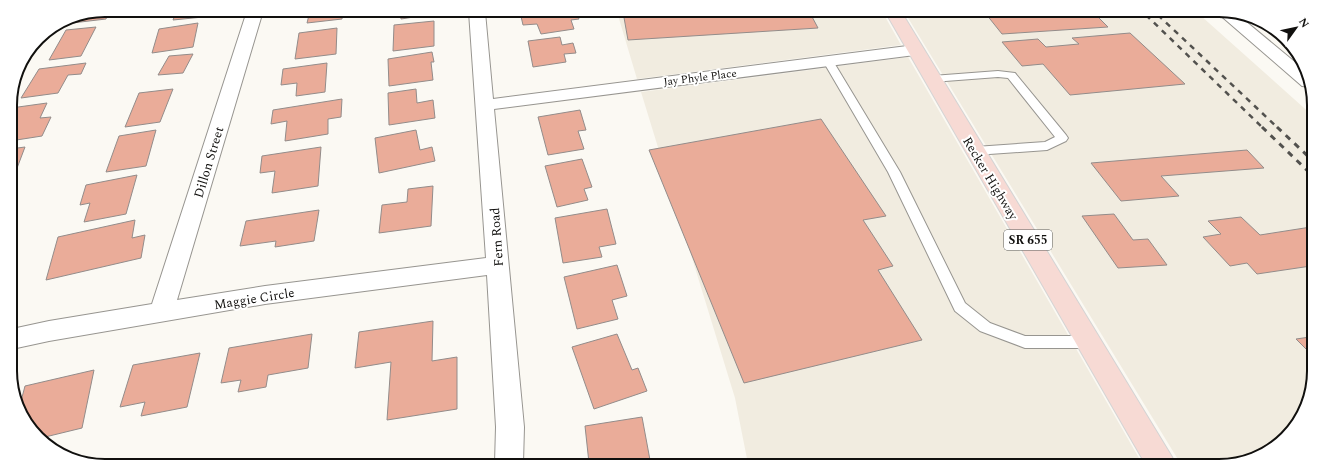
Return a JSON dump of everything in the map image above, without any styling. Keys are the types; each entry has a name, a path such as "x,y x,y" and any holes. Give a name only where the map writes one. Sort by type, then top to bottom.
{"main road":[{"name":"Recker Highway","path":"896,17 1158,459"}],"street":[{"name":"Dillon Street","path":"161,313 253,17"},
{"name":"Fern Road","path":"477,17 486,105 510,427 509,459"},
{"path":"1232,18 1302,77"},
{"name":"Jay Phyle Place","path":"486,105 915,50"},
{"name":"Maggie Circle","path":"17,338 49,331 265,295 498,265"}],"lane":[{"path":"828,61 894,172 960,307 985,327 1025,342 1089,342"},
{"path":"932,79 998,74 1011,75 1062,138 1047,146 975,151"}],"shaded area":[{"path":"618,17 885,17 901,45 637,79"},
{"path":"907,17 1202,17 1307,111 1307,371 1304,393 1298,410 1281,433 1263,447 1252,452 1224,459 1178,459"},
{"path":"908,57 1140,459 747,459 735,398 641,92"}],"building":[{"path":"100,17 107,17 106,19 76,23"},
{"path":"174,17 203,17 173,20"},
{"path":"308,17 342,17 342,19 307,23"},
{"path":"401,17 414,17 401,19"},
{"path":"521,17 578,17 579,19 571,20 574,29 541,34 537,24 523,25"},
{"path":"624,17 812,17 818,28 628,40"},
{"path":"988,17 1098,17 1108,27 1002,34"},
{"path":"434,21 434,46 393,51 394,25"},
{"path":"198,23 193,47 152,53 159,29"},
{"path":"96,27 81,56 49,60 66,30"},
{"path":"337,28 336,54 295,59 299,33"},
{"path":"1130,33 1185,84 1070,95 1043,64 1022,66 1002,42 1038,39 1046,47 1079,44 1072,38"},
{"path":"560,37 562,45 573,43 576,53 564,54 566,62 533,67 528,41"},
{"path":"432,52 434,62 431,62 433,80 389,86 388,59"},
{"path":"193,54 183,73 158,75 169,56"},
{"path":"86,63 81,74 68,75 58,93 21,98 39,69"},
{"path":"327,63 325,92 296,96 297,83 281,85 283,69"},
{"path":"173,89 160,122 125,127 139,93"},
{"path":"416,89 417,103 433,100 435,118 389,125 388,93"},
{"path":"342,99 341,117 328,119 328,134 285,141 287,121 271,124 273,110"},
{"path":"47,103 40,118 51,117 42,136 17,140 17,107"},
{"path":"580,110 586,130 578,131 584,149 548,155 538,117"},
{"path":"821,119 886,216 863,220 893,266 878,270 922,340 744,383 649,150"},
{"path":"156,130 146,166 106,172 119,136"},
{"path":"416,130 420,150 432,147 435,161 379,173 375,138"},
{"path":"25,147 17,168 17,148"},
{"path":"321,147 318,186 272,193 275,171 260,173 262,156"},
{"path":"1247,150 1264,168 1161,176 1179,196 1121,201 1091,163"},
{"path":"582,159 592,187 584,189 588,200 557,207 545,166"},
{"path":"137,175 126,214 84,222 90,203 80,205 86,185"},
{"path":"433,186 431,226 379,233 382,205 407,202 408,189"},
{"path":"607,209 616,244 599,247 602,257 563,263 555,218"},
{"path":"319,210 314,241 275,247 276,241 240,246 246,221"},
{"path":"1114,214 1133,240 1148,239 1167,265 1118,268 1082,216"},
{"path":"1241,217 1260,235 1307,228 1307,267 1257,274 1247,263 1230,266 1203,237 1221,234 1208,221"},
{"path":"135,220 132,238 145,235 141,258 46,280 58,237"},
{"path":"617,265 627,296 612,300 618,319 577,329 564,277"},
{"path":"433,321 432,361 457,357 457,409 387,420 391,362 355,368 359,332"},
{"path":"312,334 308,368 268,375 266,387 238,392 241,380 221,383 229,348"},
{"path":"617,334 632,370 638,368 647,391 594,409 572,347"},
{"path":"1307,337 1307,350 1296,339"},
{"path":"200,353 187,407 141,416 145,402 120,407 133,365"},
{"path":"94,370 82,428 47,437 32,420 26,410 22,398 25,386"},
{"path":"642,417 650,459 589,459 585,426"}],"railway":[{"path":"1148,17 1263,128"},
{"path":"1160,17 1278,128"},
{"path":"1262,127 1307,170"},
{"path":"1277,127 1307,155"}]}
